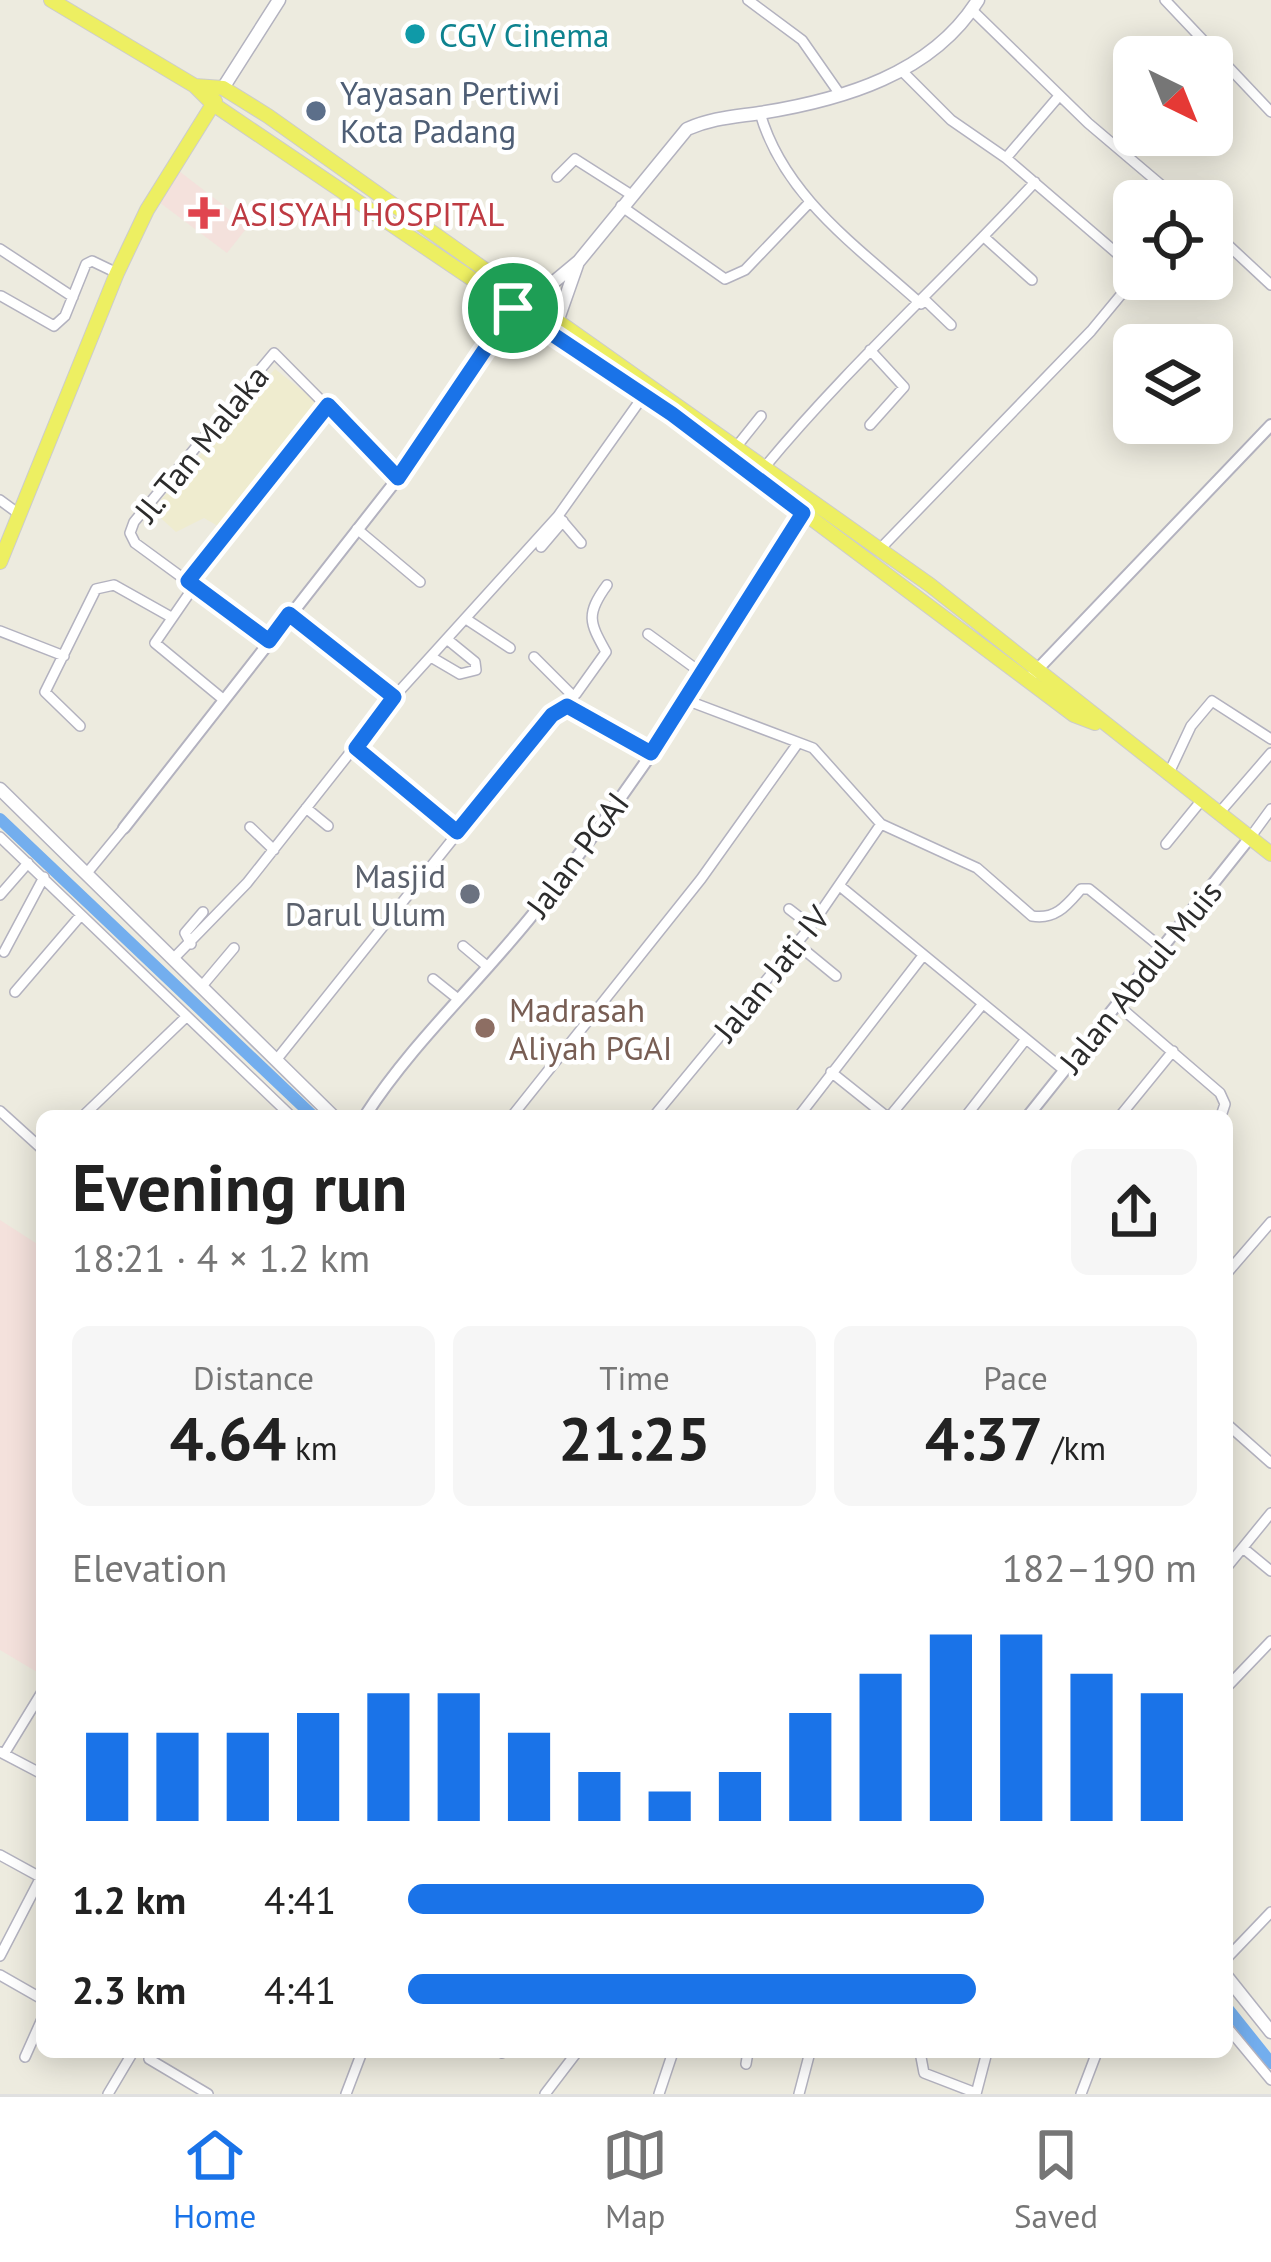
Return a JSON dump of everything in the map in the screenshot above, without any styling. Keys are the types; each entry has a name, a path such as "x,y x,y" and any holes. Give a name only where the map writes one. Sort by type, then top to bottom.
{"main road":[{"path":"51,0 195,86 213,104 644,394 803,513 1033,674"},
{"path":"0,562 117,273 148,210 279,0"},
{"path":"531,301 579,261 687,129 712,118 839,93 903,72 976,3"},
{"path":"195,86 223,88 737,446 1271,854"},
{"path":"558,319 579,261"},
{"path":"0,789 327,1110"},
{"path":"1233,1984 1271,2032"}],"street":[{"path":"748,0 802,40 839,93"},
{"path":"1165,0 1271,112"},
{"path":"976,3 1059,96 1156,180"},
{"path":"903,72 951,120 1006,158 1113,250"},
{"path":"1006,158 1059,96"},
{"path":"760,112 781,167 809,203 951,325"},
{"path":"557,177 575,159 724,279 745,270 809,203"},
{"path":"764,468 870,350 923,302 1035,182"},
{"path":"984,237 1032,280"},
{"path":"0,249 73,297"},
{"path":"1233,250 1271,285"},
{"path":"1,296 54,326 88,262 117,273"},
{"path":"878,551 1000,428 1114,300"},
{"path":"87,873 398,478 513,308"},
{"path":"870,350 904,387 870,425"},
{"name":"Jl. Tan Malaka","path":"269,641 135,543 130,533 134,522 269,356 278,354 398,478"},
{"path":"542,547 644,394"},
{"path":"224,700 155,646 192,583 328,405"},
{"path":"737,446 761,416"},
{"path":"1033,674 1271,425"},
{"path":"0,500 19,514"},
{"name":"Jalan PGAI","path":"369,1110 543,902 704,674 803,513"},
{"path":"561,518 581,543"},
{"path":"173,959 274,850 394,697 561,518"},
{"path":"357,529 420,582"},
{"path":"80,726 45,695 101,585 114,585 171,617"},
{"path":"277,1059 552,715 567,706 606,652 591,633 589,618 607,585"},
{"path":"289,614 394,697"},
{"path":"466,619 510,648"},
{"path":"0,631 64,656"},
{"path":"648,634 704,674"},
{"path":"431,658 460,674 476,670 476,662 448,640"},
{"path":"534,657 576,694"},
{"path":"686,700 820,754 881,824 977,868 1033,916 1044,918 1065,909 1081,889 1089,889 1163,949"},
{"path":"1168,775 1191,726 1212,701 1271,739"},
{"path":"567,706 651,753"},
{"path":"517,1110 701,879 798,742"},
{"path":"356,748 457,832"},
{"path":"1220,812 1271,752"},
{"path":"1166,844 1201,801"},
{"path":"306,808 328,826"},
{"path":"1252,835 1271,809"},
{"name":"Jalan Jati IV","path":"659,1110 811,926 881,824"},
{"path":"250,827 274,850"},
{"name":"Jalan Abdul Muis","path":"1033,1110 1120,1007 1252,835"},
{"path":"0,837 285,1110"},
{"path":"0,895 28,863"},
{"path":"4,952 44,877"},
{"path":"841,886 1064,1070"},
{"path":"789,909 811,926"},
{"path":"191,944 185,933 203,912"},
{"path":"16,992 81,915"},
{"path":"0,923 11,935"},
{"path":"797,944 836,976"},
{"path":"463,946 488,967"},
{"path":"202,986 234,948"},
{"path":"803,1110 922,957"},
{"path":"433,979 458,999"},
{"path":"893,1110 982,1006"},
{"path":"1120,1007 1220,1093 1226,1104 1224,1110"},
{"path":"89,1110 185,1018"},
{"path":"971,1110 1026,1040"},
{"path":"1125,1110 1173,1051"},
{"path":"831,1072 880,1110"},
{"path":"0,1111 36,1144"},
{"path":"1233,1266 1271,1222"},
{"path":"1233,1429 1271,1462"},
{"path":"1233,1437 1237,1432"},
{"path":"1233,1560 1271,1513"},
{"path":"1243,1548 1271,1571"},
{"path":"1233,1681 1271,1641"},
{"path":"36,1701 2,1753 36,1771"},
{"path":"0,1856 36,1874"},
{"path":"0,1956 36,1887"},
{"path":"1233,1952 1271,1912"},
{"path":"0,1975 36,1996"},
{"path":"25,2057 36,2032"},
{"path":"1233,2034 1271,2080"},
{"path":"109,2094 130,2058"},
{"path":"155,2058 208,2094"},
{"path":"346,2094 360,2058"},
{"path":"564,2094 547,2090 572,2058"},
{"path":"659,2094 671,2058"},
{"path":"799,2094 808,2058"},
{"path":"921,2058 924,2073 976,2094 985,2058"},
{"path":"1081,2094 1095,2058"}],"shaded area":[{"name":"ASISYAH HOSPITAL","path":"179,171 249,225 227,253 159,202"},
{"path":"275,369 321,405 223,529 204,518 176,532 152,510"},
{"path":"0,1220 36,1243 36,1671 0,1650"}],"waterway":[{"path":"0,819 307,1110"},
{"path":"1233,2016 1271,2063"}],"place":[{"name":"CGV Cinema","path":"415,34"},
{"name":"Yayasan Pertiwi Kota Padang","path":"316,111"},
{"name":"ASISYAH HOSPITAL","path":"204,213"},
{"name":"Masjid Darul Ulum","path":"470,894"},
{"name":"Madrasah Aliyah PGAI","path":"485,1028"}],"route":[{"path":"513,308 672,414 803,513 651,753 567,706 552,715 503,771 457,832 356,748 394,697 289,614 269,641 188,581 328,405 398,478 513,308"}]}
